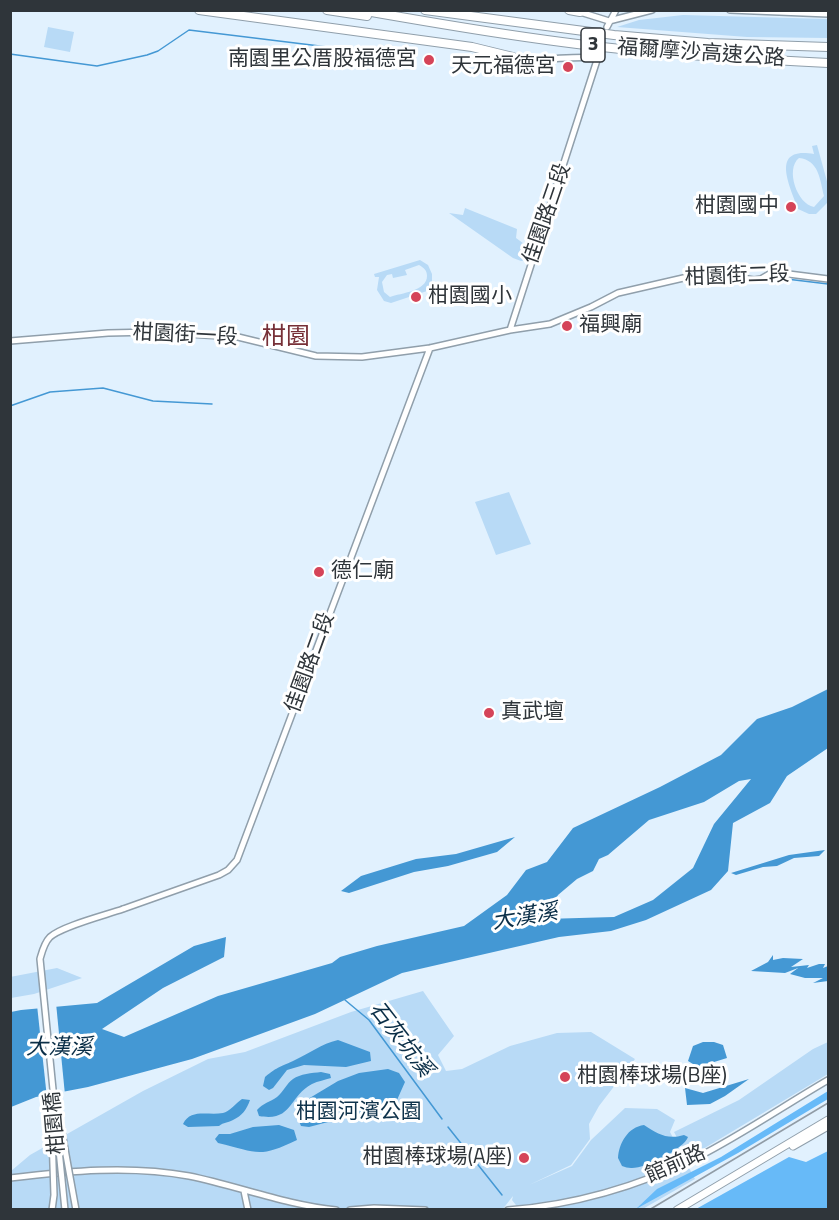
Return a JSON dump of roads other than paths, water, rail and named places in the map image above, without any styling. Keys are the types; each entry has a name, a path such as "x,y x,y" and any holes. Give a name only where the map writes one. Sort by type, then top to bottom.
{"highway":[{"path":"199,10 472,47 513,57"},
{"path":"327,10 478,30"},
{"name":"福爾摩沙高速公路","path":"360,10 478,30 649,51 828,63"},
{"name":"福爾摩沙高速公路","path":"425,10 614,35 708,44 828,47"},
{"path":"464,10 538,25"},
{"path":"569,10 580,12"}],"main road":[{"path":"677,1209 828,1120"},
{"path":"685,1209 828,1126"}],"street":[{"path":"580,12 608,24 652,10"},
{"path":"730,10 828,14"},
{"path":"608,24 616,12"},
{"name":"佳園路三段","path":"510,330 599,56 532,60 513,57"},
{"name":"柑園街二段","path":"510,330 550,324 618,293 693,276 729,276 754,280 761,279 772,272 828,279"},
{"path":"430,348 510,330"},
{"name":"柑園街一段","path":"10,341 108,333 154,332 238,337 321,357 362,357 430,348"},
{"name":"佳園路二段","path":"123,909 219,874 228,870 237,860 430,348"},
{"name":"柑園橋","path":"65,1209 40,959 50,937 123,909"},
{"path":"48,1040 54,1195 52,1209"},
{"path":"48,1040 76,1209"},
{"name":"館前路","path":"508,1209 577,1200 646,1179 712,1149 828,1080"},
{"path":"10,1178 104,1170 148,1171 187,1176 310,1207 336,1209"},
{"path":"244,1191 248,1209"},
{"path":"350,1209 424,1209"}],"water":[{"name":"大漢溪","path":"828,689 828,748 787,776 770,803 733,823 728,871 711,890 646,920 611,931 559,937 402,973 315,1014 192,1059 88,1087 36,1097 11,1107 11,1012 97,1003 194,946 226,937 224,957 163,988 102,1029 124,1037 218,996 332,963 340,957 377,946 464,926 507,895 526,870 547,862 573,828 721,755 757,719 792,707","holes":["751,779 714,824 693,868 653,900 614,917 545,919 558,895 577,879 593,871 599,859 608,855 649,820 704,802 739,781"]},
{"path":"515,837 497,852 448,866 414,872 349,893 341,891 361,876 416,859 456,854"},
{"path":"825,850 819,856 794,858 777,866 763,867 736,875 731,873 789,855"},
{"path":"773,955 773,960 803,959 791,967 809,965 807,968 825,964 823,968 828,966 828,981 813,983 823,978 805,978 790,974 798,968 785,973 751,971 768,962"},
{"path":"338,1040 370,1052 371,1061 346,1067 304,1065 287,1070 273,1088 269,1090 263,1086 265,1077 277,1069 321,1046"},
{"path":"703,1042 723,1045 727,1058 698,1067 688,1061 693,1046"},
{"path":"388,1069 399,1073 405,1082 397,1100 387,1109 309,1127 301,1126 296,1114 303,1102 338,1081 359,1073"},
{"path":"321,1072 330,1074 331,1078 304,1089 284,1112 270,1117 259,1116 257,1110 277,1097 293,1079"},
{"path":"749,1079 710,1104 687,1105 685,1088 703,1093"},
{"path":"242,1099 250,1100 244,1112 231,1121 219,1126 188,1127 183,1124 186,1119 195,1114 225,1112"},
{"path":"279,1125 294,1130 297,1140 274,1150 258,1152 218,1143 215,1139 219,1134 230,1134 253,1127"},
{"path":"644,1125 663,1135 688,1137 679,1147 654,1162 630,1168 622,1166 618,1158 622,1141 633,1129"}],"waterway":[{"path":"10,54 97,66 158,51 189,30 336,48"},
{"path":"770,277 828,284"},
{"path":"10,406 50,392 103,388 153,401 212,404"},
{"name":"石灰坑溪","path":"345,1000 369,1020 442,1119"},
{"name":"石灰坑溪","path":"448,1127 502,1195"}],"railway":[{"path":"649,1210 828,1103"}],"place":[{"name":"南園里公厝股福德宮","path":"429,60"},
{"name":"天元福德宮","path":"568,67"},
{"name":"柑園國中","path":"791,207"},
{"name":"柑園國小","path":"416,297"},
{"name":"福興廟","path":"567,326"},
{"name":"德仁廟","path":"319,572"},
{"name":"真武壇","path":"489,713"},
{"name":"柑園棒球場(B座)","path":"565,1077"},
{"name":"柑園棒球場(A座)","path":"524,1158"}],"district":[{"name":"柑園","path":"286,338"}],"park label":[{"name":"柑園河濱公園","path":"359,1113"}]}
